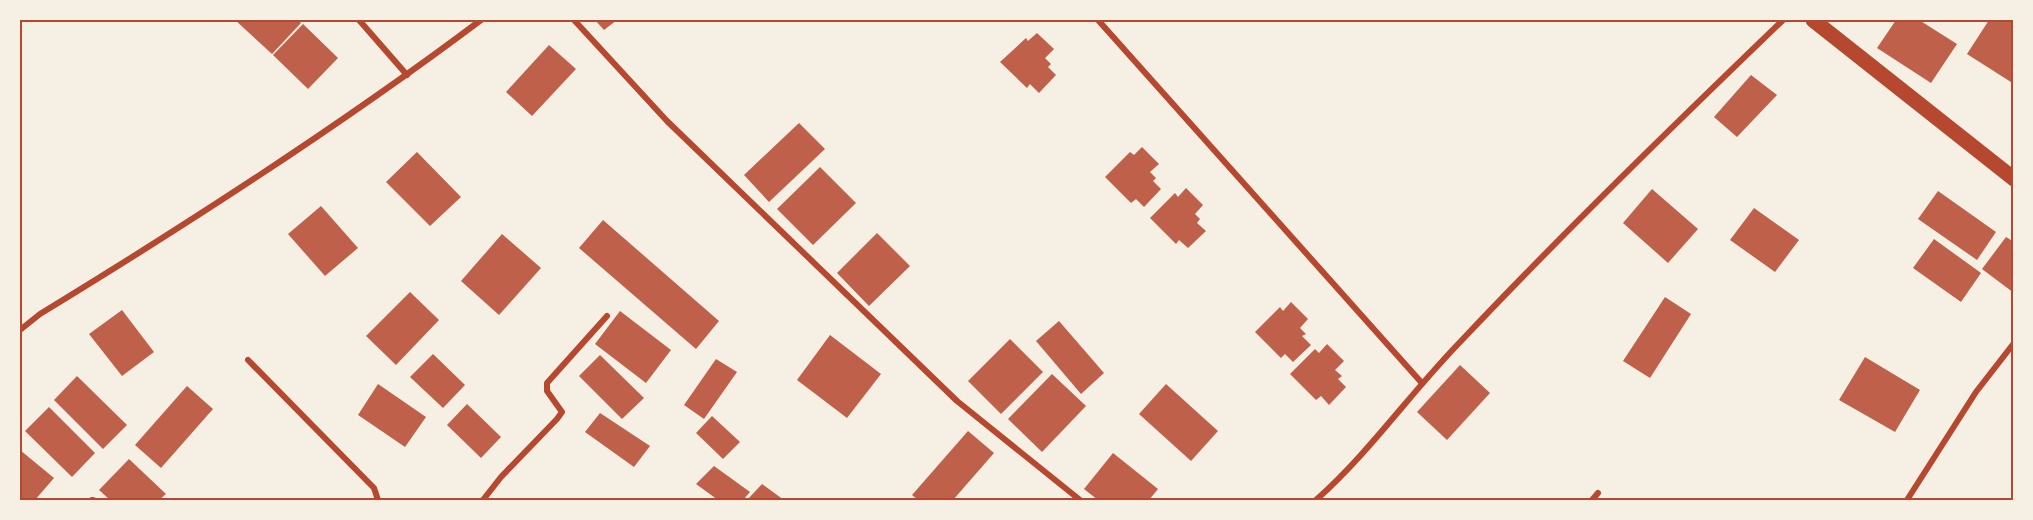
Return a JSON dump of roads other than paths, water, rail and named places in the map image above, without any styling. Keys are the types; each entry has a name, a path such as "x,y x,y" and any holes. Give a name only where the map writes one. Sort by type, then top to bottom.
{"main road":[{"path":"1813,20 2013,179"}],"street":[{"path":"359,20 407,75"},
{"path":"20,330 40,314 183,226 407,75 481,20"},
{"path":"574,20 668,121 957,401 1080,501"},
{"path":"1098,20 1421,382"},
{"path":"1316,501 1351,469 1421,382 1559,237 1783,20"},
{"path":"483,501 501,477 562,412 547,391 547,383 607,316"},
{"path":"1907,501 1976,392 2013,343"},
{"path":"248,360 374,488 378,501"},
{"path":"1592,501 1598,493"}]}
